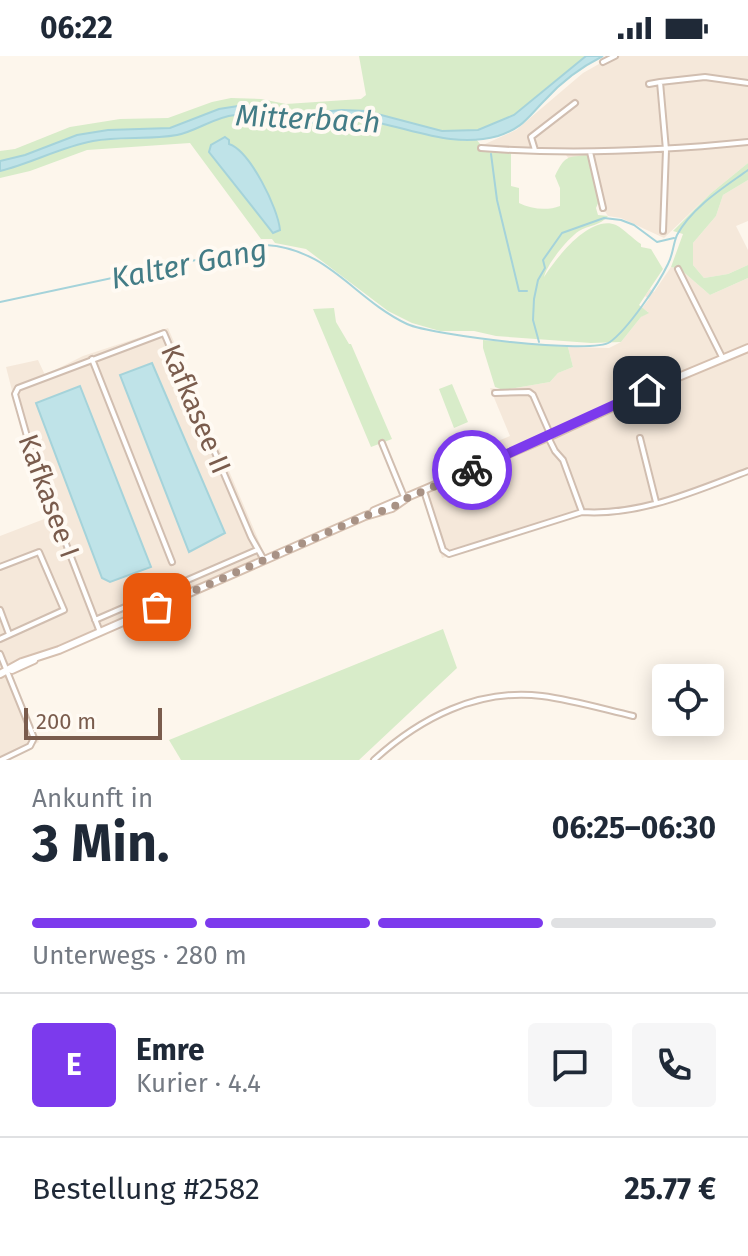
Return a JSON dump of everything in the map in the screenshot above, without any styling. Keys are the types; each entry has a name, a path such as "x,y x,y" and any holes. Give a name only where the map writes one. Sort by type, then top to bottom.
{"main road":[{"path":"4,673 22,662 100,632 365,516 392,508 405,499 748,348"}],"street":[{"path":"603,62 615,56"},
{"path":"649,84 705,77 748,83"},
{"path":"660,82 666,150 663,231"},
{"path":"535,150 531,137 575,103"},
{"path":"481,148 590,152 666,150 748,142"},
{"path":"590,152 603,208"},
{"path":"678,269 723,359"},
{"name":"Kafkasee II","path":"92,359 164,333 257,550"},
{"path":"92,359 172,562"},
{"name":"Kafkasee I","path":"92,359 18,388 15,394 34,461 100,632"},
{"path":"495,393 529,392 533,395 555,451 563,460 582,512"},
{"path":"640,438 656,503"},
{"path":"382,443 405,499"},
{"path":"424,491 445,553 449,554 582,512 605,513 656,503 748,471"},
{"path":"95,620 257,550 264,560"},
{"path":"0,567 39,552 64,610 0,639"},
{"path":"0,610 9,634"},
{"path":"0,654 4,673 34,738 30,746 1,760"},
{"path":"374,760 394,741 429,718 463,704 493,697 540,696 633,716"}],"shaded area":[{"path":"613,56 748,56 748,163 664,238 621,218 608,216 564,152 484,150 483,145 516,130 583,73"},
{"path":"748,180 748,221 736,226 748,250 748,265 728,274 704,278 693,265 693,243 716,216 723,195"},
{"path":"671,267 680,269 710,295 748,278 748,472 678,501 619,515 582,515 442,558 420,487 494,453 491,444 510,436 490,388 503,390 550,382 558,373 573,367 568,347 609,348 621,342 648,312 642,308 649,299 645,296 650,289 654,292"},
{"path":"168,328 264,553 258,560 8,668 39,742 6,760 0,760 0,536 52,516 30,461 6,367 38,360 45,375 83,356"}],"green space":[{"path":"359,56 586,56 514,115 478,130 442,131 366,111 285,114 253,107 219,109 170,128 146,130 0,161 0,151 15,149 70,127 120,119 168,118 231,98 286,104 361,99 366,95"},
{"path":"234,115 302,124 329,119 355,119 466,141 476,139 485,150 511,151 511,186 519,188 519,203 539,209 560,206 560,188 555,176 561,164 571,157 589,155 599,201 596,208 598,215 608,216 569,239 544,277 564,250 584,232 606,223 616,225 641,247 651,249 663,269 639,305 649,313 641,317 621,342 591,343 496,336 474,331 440,331 412,323 388,311 306,249 261,239 190,143 87,150 30,171 0,178 0,171 77,145 163,137"},
{"path":"748,163 748,180 723,195 716,216 693,243 693,265 704,278 728,274 748,265 748,278 710,295 680,269 671,267 683,234 673,231 710,194"},
{"path":"334,308 336,322 351,344 392,439 371,447 313,309"},
{"path":"483,340 568,347 573,367 558,373 550,382 503,390 495,387"},
{"path":"452,384 468,422 454,428 439,389"},
{"path":"443,629 457,668 359,760 181,760 169,740"}],"water":[{"name":"Mitterbach","path":"586,56 603,56 565,81 519,126 498,136 461,140 355,119 288,124 235,115 177,135 81,144 0,171 0,161 77,135 108,130 170,128 219,109 238,106 297,114 366,111 442,131 478,130 514,115"},
{"path":"225,137 246,157 262,181 280,230 273,233 209,152 211,145"},
{"path":"152,363 225,533 189,552 120,375"},
{"path":"80,386 151,567 110,582 102,578 36,403"}],"waterway":[{"path":"491,154 497,200 519,291 527,291"},
{"name":"Kalter Gang","path":"0,302 266,245 288,249 324,265 371,302 407,324 511,342 597,345 610,342 617,336 642,306 670,261 683,225 709,199 748,170"},
{"path":"539,342 533,320 538,280 545,268 543,260 562,233 604,218 634,225 657,242 674,238"}],"way so far":[{"path":"157,607 365,516 392,508 405,499 472,470"}],"route":[{"path":"472,470 647,390"}]}
